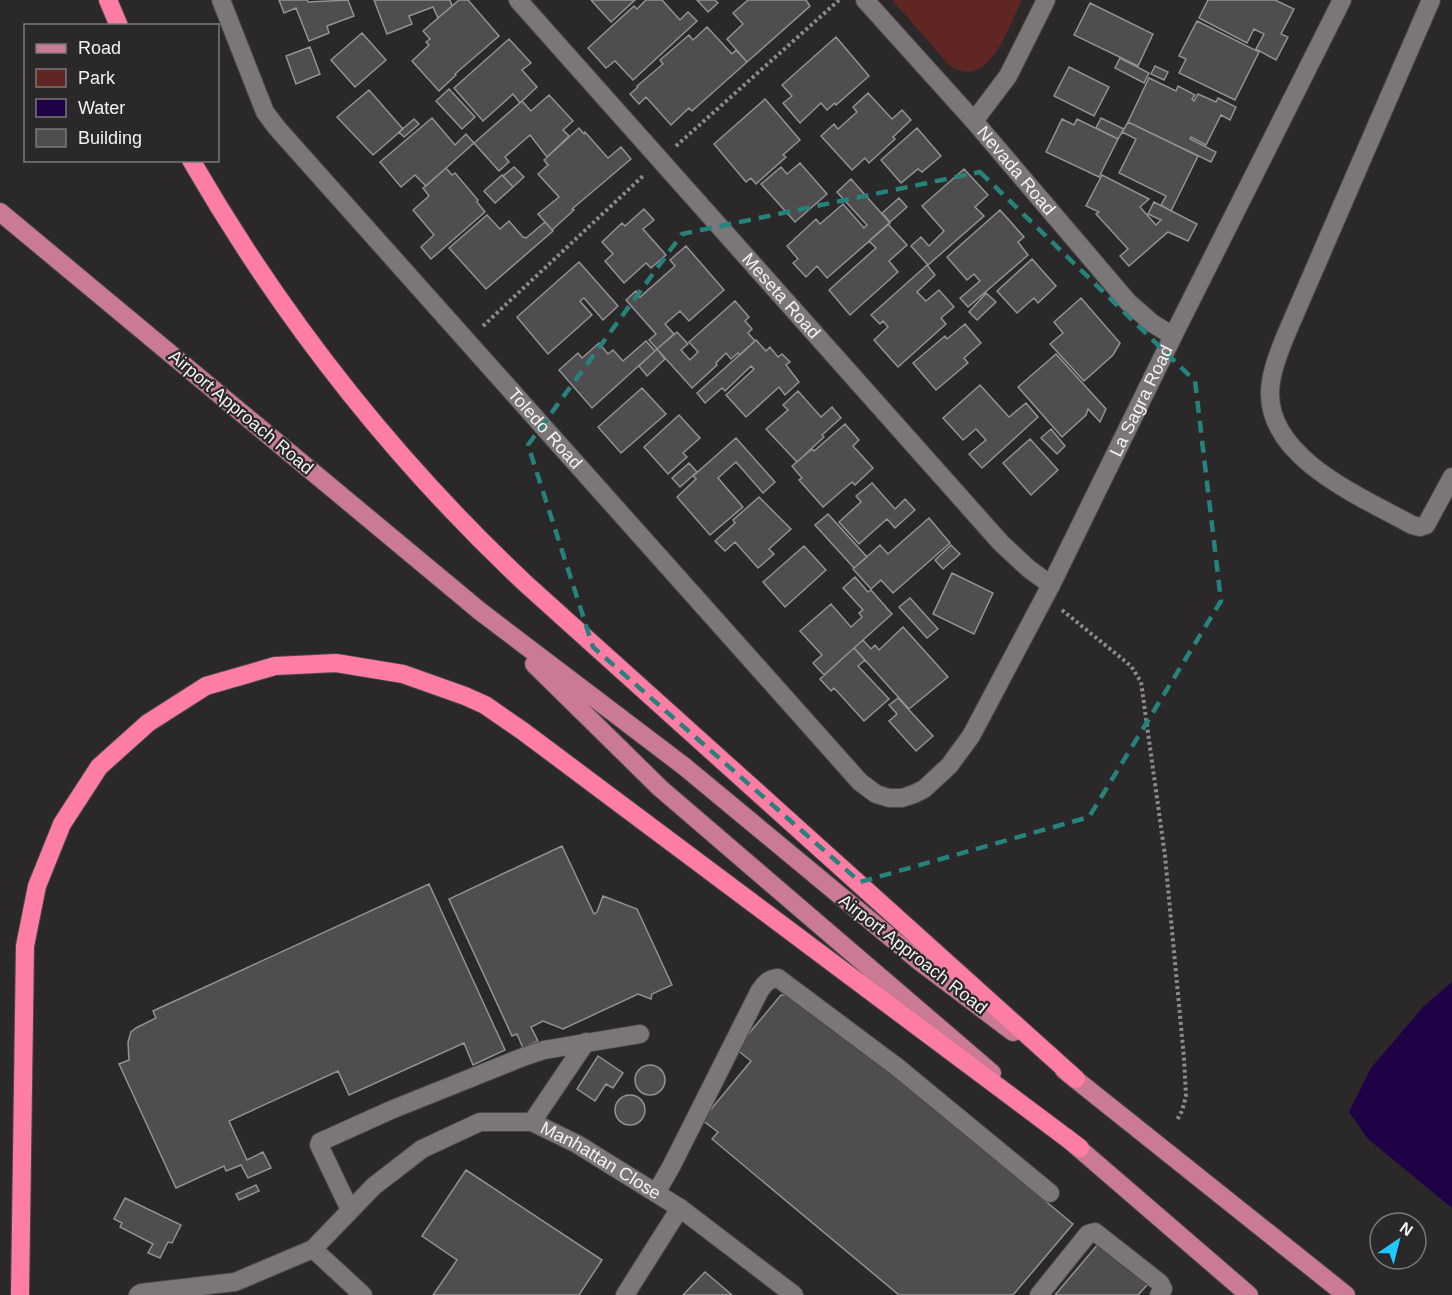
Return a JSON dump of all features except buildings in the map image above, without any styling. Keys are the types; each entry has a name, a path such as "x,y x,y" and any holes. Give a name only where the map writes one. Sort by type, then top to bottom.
{"highway":[{"path":"108,0 118,24"},
{"path":"192,162 259,267 322,355 396,447 482,541 526,584 1076,1079"},
{"path":"21,1295 25,946 37,886 62,824 99,767 148,723 206,686 275,666 336,663 403,674 485,705 1080,1148"}],"main road":[{"name":"Airport Approach Road","path":"0,212 481,612 685,767 919,961 1076,1079 1346,1295"},
{"name":"Airport Approach Road","path":"481,612 660,788 1249,1295"}],"street":[{"name":"Toledo Road","path":"220,0 265,112 277,128 860,782 876,794 889,798 902,798 924,789"},
{"name":"Meseta Road","path":"518,0 1047,592"},
{"name":"Nevada Road","path":"865,0 974,121 1128,302 1152,323 1173,336"},
{"path":"974,121 1008,76 1046,0"},
{"name":"La Sagra Road","path":"924,789 949,766 971,736 1047,592 1342,0"},
{"path":"1431,0 1285,337 1274,366 1270,394 1273,420 1289,444 1310,464 1327,477 1412,525 1420,527 1426,525 1452,477"},
{"path":"656,1193 759,992 772,978 778,978 897,1067 1050,1193"},
{"path":"351,1210 325,1159 319,1145 320,1142 391,1110 523,1057 544,1050 640,1034"},
{"path":"532,1122 586,1042"},
{"name":"Manhattan Close","path":"313,1249 374,1186 422,1149 480,1122 532,1122 577,1144 680,1208 794,1295"},
{"path":"625,1295 680,1208"},
{"path":"1039,1295 1088,1234 1095,1232 1160,1283 1163,1289 1159,1295"},
{"path":"138,1295 208,1290 235,1282 313,1249 363,1295"}],"path":[{"path":"1047,592 1070,615 1131,666 1141,682 1165,856 1184,1058 1186,1096 1177,1120"}],"highlighted area":[{"path":"980,172 1195,381 1221,601 1089,817 860,882 593,647 528,445 682,234"}],"green space":[{"path":"892,0 1022,0 1003,40 986,64 975,70 963,71 949,65"}],"water":[{"path":"1452,982 1452,1208 1368,1139 1349,1112 1371,1068 1423,1007"}]}
